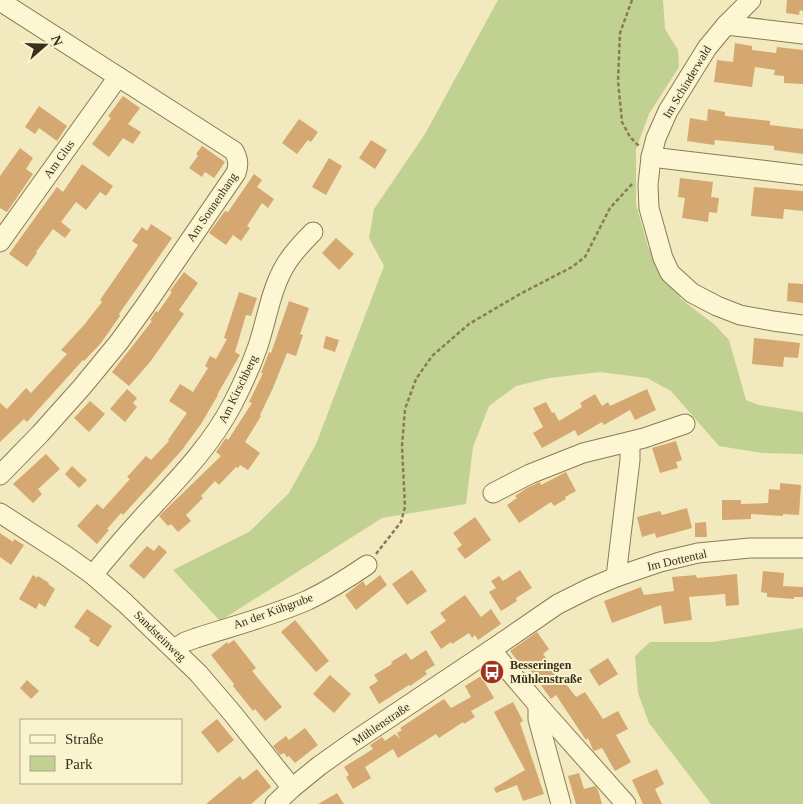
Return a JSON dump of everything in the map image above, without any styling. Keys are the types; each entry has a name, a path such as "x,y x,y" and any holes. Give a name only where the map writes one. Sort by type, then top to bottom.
{"street":[{"name":"Im Schinderwald","path":"751,0 726,25 707,48 668,111 656,138 651,157 648,185 649,208 663,258 670,273 692,293 740,315 773,322 803,325"},
{"name":"Am Sonnenhang","path":"0,1 234,151 238,158 239,166 119,342 40,434 0,475"},
{"path":"726,25 803,34"},
{"name":"Am Glus","path":"0,242 118,77"},
{"path":"651,157 803,175"},
{"name":"Am Kirschberg","path":"92,575 181,476 218,429 246,377 258,347 275,286 285,265 297,248 313,232"},
{"path":"493,493 530,474 575,456 630,442 685,424"},
{"path":"616,577 630,460 630,442"},
{"name":"Sandsteinweg","path":"0,513 92,575 174,649 198,673 233,714 292,788"},
{"name":"Im Dottental","path":"558,604 616,577 660,562 698,553 750,548 803,548"},
{"name":"An der Kühgrube","path":"174,649 185,642 279,612 308,600 344,581 367,565"},
{"name":"Mühlenstraße","path":"275,804 319,766 350,744 558,604"},
{"path":"492,650 626,804"},
{"path":"538,705 538,719 561,804"}],"path":[{"path":"632,0 620,33 618,81 622,122 630,137 651,157"},
{"path":"367,565 402,522 405,507 402,446 405,409 416,379 432,356 469,324 520,294 572,267 585,257 610,208 632,184"}],"green space":[{"path":"498,0 663,0 665,29 678,50 679,67 649,114 636,149 636,204 648,247 681,299 715,325 729,340 746,400 759,405 803,412 803,454 762,453 719,446 671,391 647,378 600,372 549,378 516,386 489,406 473,447 466,504 382,518 220,621 173,570 249,532 289,493 316,444 384,266 369,238 374,209 425,134"},
{"path":"803,628 803,804 711,804 649,723 638,693 635,656 650,642 712,642"}],"building":[{"path":"787,0 803,0 803,11 800,10 799,15 786,13"},
{"path":"735,43 752,46 752,50 776,53 777,47 803,50 803,84 784,83 784,76 774,75 775,70 755,67 752,87 714,82 717,60 733,62"},
{"path":"123,96 140,108 128,124 141,132 133,144 123,138 109,157 92,144 111,118 108,116"},
{"path":"39,106 67,126 57,141 39,128 35,134 25,127"},
{"path":"708,109 725,112 725,116 770,121 770,125 803,129 803,154 774,150 774,146 715,140 714,145 687,141 690,118 707,121"},
{"path":"299,119 318,132 311,142 308,140 297,154 282,143"},
{"path":"371,140 387,150 375,169 359,158"},
{"path":"202,146 225,162 214,178 205,172 202,177 189,168 198,156 196,154"},
{"path":"20,148 33,158 26,169 33,174 7,212 0,208 0,176"},
{"path":"329,158 342,166 326,195 312,187"},
{"path":"82,164 113,186 106,196 100,192 86,210 76,202 61,222 71,230 65,238 53,229 27,267 9,254 57,187 63,192"},
{"path":"254,174 262,180 257,187 274,199 268,208 262,203 247,226 250,228 241,241 233,235 226,245 209,233 225,211 228,212"},
{"path":"680,178 713,182 711,197 719,198 717,213 709,212 708,222 682,218 685,198 678,197"},
{"path":"754,187 803,191 803,211 784,209 783,219 751,216"},
{"path":"151,224 172,238 119,314 120,316 101,343 83,360 27,422 24,419 0,442 0,403 7,409 26,388 31,393 67,354 61,350 102,302 100,300 138,245 132,241 142,227 147,231"},
{"path":"336,238 354,254 339,270 322,253"},
{"path":"184,272 198,283 179,310 184,314 150,362 129,386 112,372 152,321 150,320 156,311 158,312"},
{"path":"788,283 803,284 803,303 787,301"},
{"path":"239,292 257,298 251,316 246,315 235,352 240,355 218,395 201,424 182,450 123,515 121,513 97,544 77,526 97,504 103,509 130,479 127,477 146,456 151,460 169,441 187,413 169,401 180,384 193,392 208,368 205,366 210,356 216,359 227,339 224,338"},
{"path":"289,301 309,308 300,334 303,335 296,356 287,353 261,416 245,442 260,453 248,470 240,465 219,485 215,481 201,496 203,498 186,515 191,521 178,532 171,524 168,526 159,516 221,456 216,452 226,438 228,440 252,403 249,402 263,373 261,373 269,352 271,353"},
{"path":"326,336 339,340 335,352 323,348"},
{"path":"754,338 800,343 798,358 784,357 783,367 752,364"},
{"path":"127,389 137,398 133,403 137,407 125,422 110,409"},
{"path":"647,389 656,410 635,420 630,410 604,425 602,422 578,436 575,430 542,448 533,433 543,427 533,408 546,402 559,421 582,407 580,403 595,394 602,406 608,402 610,406"},
{"path":"90,401 105,414 89,432 74,418"},
{"path":"676,441 682,460 676,462 678,468 660,473 652,448"},
{"path":"46,454 60,469 38,489 42,494 33,503 13,484"},
{"path":"72,466 87,480 79,488 65,474"},
{"path":"566,472 576,491 554,506 551,502 519,523 507,505 517,498 515,496 527,488 540,482 541,485"},
{"path":"780,483 801,485 799,515 751,514 751,519 722,520 722,500 741,500 741,504 768,503 769,489 780,490"},
{"path":"687,508 692,528 656,538 655,533 642,537 637,517 660,511 662,515"},
{"path":"475,517 491,540 465,559 457,549 462,545 453,533"},
{"path":"706,522 707,537 695,537 695,523"},
{"path":"0,533 13,542 14,539 24,545 11,565 0,557"},
{"path":"159,545 167,552 144,579 129,566 147,546 154,551"},
{"path":"412,570 427,591 407,605 392,584"},
{"path":"520,570 532,588 516,598 517,601 501,611 489,592 496,588 491,581 499,576 503,581"},
{"path":"763,571 784,573 783,586 803,587 803,597 794,597 794,599 767,597 767,593 761,592"},
{"path":"737,574 739,605 726,606 725,594 689,597 692,620 664,624 661,605 612,623 604,601 641,587 644,595 674,591 672,577 696,575 697,578"},
{"path":"33,575 49,583 55,589 45,607 39,603 36,609 19,599"},
{"path":"380,575 387,585 356,610 345,595 363,581 366,586"},
{"path":"465,595 481,617 491,609 501,624 478,640 475,635 472,638 469,633 441,649 430,632 446,621 440,613"},
{"path":"87,609 112,626 98,647 89,641 90,638 74,627"},
{"path":"295,620 329,661 316,672 281,632"},
{"path":"537,632 549,649 543,654 576,697 585,692 603,719 618,711 628,729 616,735 631,762 615,771 602,748 593,750 588,738 586,740 556,695 551,699 527,666 523,668 510,651"},
{"path":"234,640 256,668 252,671 282,707 265,721 255,709 253,711 211,655 227,642 228,644"},
{"path":"426,650 435,665 425,671 427,674 410,686 379,704 369,687 378,681 374,675 406,653 411,660"},
{"path":"608,658 618,674 599,686 589,670"},
{"path":"330,675 351,694 334,713 313,694"},
{"path":"481,676 494,698 471,711 475,717 464,724 463,722 439,738 436,734 398,758 393,749 365,767 371,778 353,789 346,777 349,775 344,767 373,749 370,745 382,737 385,741 395,734 400,739 397,733 402,730 400,728 444,699 451,708 471,697 465,686"},
{"path":"27,680 39,691 31,699 20,688"},
{"path":"513,702 523,721 520,723 544,794 523,801 517,785 496,793 494,788 525,770 494,712"},
{"path":"217,719 234,740 218,753 201,732"},
{"path":"305,728 318,745 295,763 284,753 280,755 273,746 286,736 289,740"},
{"path":"257,769 271,787 251,804 206,804 240,776 243,780"},
{"path":"657,769 664,784 655,789 662,804 643,804 632,780"},
{"path":"579,773 584,789 595,786 602,804 576,804 568,776"},
{"path":"337,793 344,804 318,804"}],"place":[{"name":"Besseringen Mühlenstraße","path":"492,672"}]}
